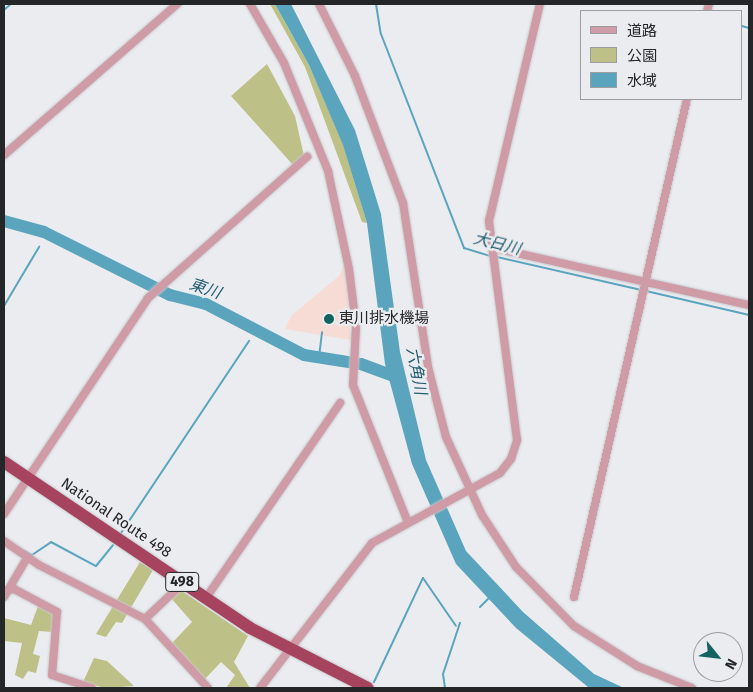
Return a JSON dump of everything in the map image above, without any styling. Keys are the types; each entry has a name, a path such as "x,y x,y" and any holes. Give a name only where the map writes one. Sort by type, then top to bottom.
{"highway":[{"name":"National Route 498","path":"4,462 206,598 291,649 368,688"}],"street":[{"path":"4,155 177,4"},
{"path":"250,4 284,63 328,171 349,269 356,346 353,374 409,520"},
{"path":"319,4 359,84 403,203 428,367 446,437 468,490 511,559 561,614 637,666 692,688"},
{"path":"260,688 372,543 409,520 500,473 517,440 494,248 489,221 540,4"},
{"path":"574,596 687,100"},
{"path":"4,514 152,295 307,157"},
{"path":"494,248 749,305"},
{"path":"206,598 340,403"},
{"path":"4,541 27,558 145,619 208,688"},
{"path":"27,558 5,592 57,612 52,675 92,688"},
{"path":"145,619 183,583"}],"shaded area":[{"path":"345,262 351,340 285,329 291,316 339,276"}],"green space":[{"path":"270,4 275,4 309,65 343,144 367,223 362,222 305,67"},
{"path":"267,64 295,116 304,156 293,165 231,96"},
{"path":"140,562 153,570 122,623 116,622 106,637 96,634"},
{"path":"179,589 248,636 234,662 250,688 226,688 235,675 221,662 205,679 172,643 192,622 170,597"},
{"path":"38,606 53,614 52,632 39,631 33,654 40,656 36,673 28,671 23,679 15,675 22,643 4,641 4,618 31,625"},
{"path":"94,658 107,661 134,686 105,688 83,682"}],"water":[{"path":"275,4 291,4 355,130 381,214 400,352 426,460 466,551 523,612 594,674 624,688 588,687 516,628 456,564 412,464 385,364 367,223 343,145 309,65"}],"waterway":[{"path":"4,10 11,4"},
{"name":"大日川","path":"376,4 381,34 464,248 490,256"},
{"path":"743,26 749,28"},
{"name":"東川","path":"4,221 44,232 170,295 206,304 304,355 361,364 399,378"},
{"path":"4,306 39,247"},
{"name":"大日川","path":"497,257 641,290"},
{"name":"大日川","path":"646,291 749,315"},
{"path":"319,357 322,332"},
{"path":"121,533 249,341"},
{"path":"25,551 32,555 51,542 96,566 113,545"},
{"path":"374,682 423,578 456,626"},
{"path":"480,607 489,598"},
{"path":"445,688 443,674 460,623"}],"place":[{"name":"東川排水機場","path":"329,319"}],"water label":[{"name":"六角川","path":"416,371"}]}
